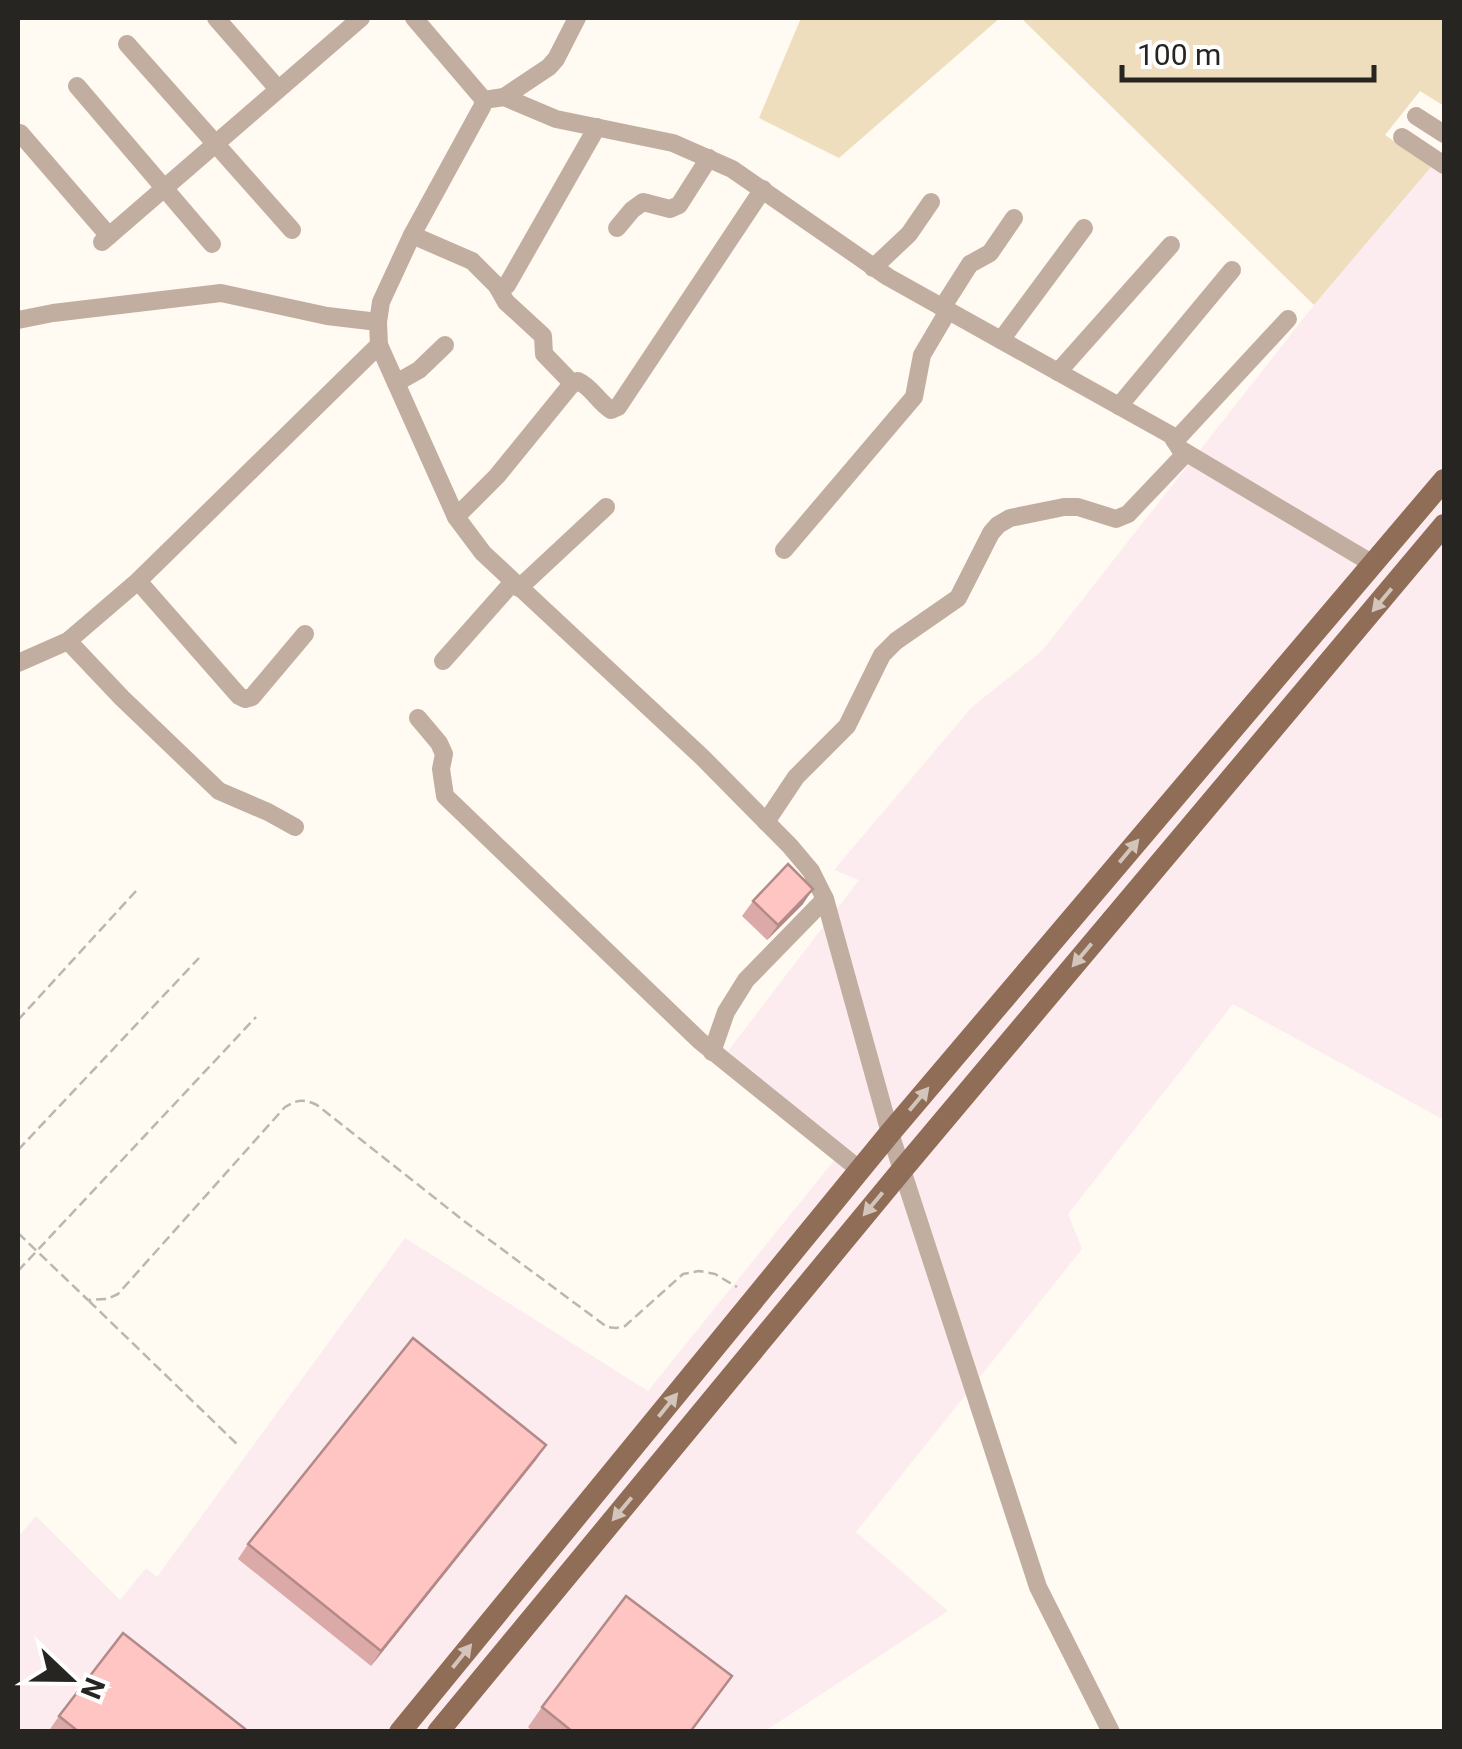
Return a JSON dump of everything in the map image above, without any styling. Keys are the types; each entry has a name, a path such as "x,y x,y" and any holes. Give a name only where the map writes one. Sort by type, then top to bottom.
{"main road":[{"path":"400,1732 890,1133 1444,480"},
{"path":"438,1732 902,1170 1444,525"}],"street":[{"path":"216,18 278,89"},
{"path":"330,18 343,32"},
{"path":"20,133 105,239 360,18"},
{"path":"415,18 484,100"},
{"path":"484,100 504,96 549,67 577,18"},
{"path":"127,44 292,230"},
{"path":"77,86 212,244"},
{"path":"504,96 556,118 673,143 743,175 873,268 1171,435 1181,447 1373,564"},
{"path":"484,100 412,235 382,302 379,345 456,517 484,553 702,756 811,871 825,899 890,1133 1038,1587 1111,1732"},
{"path":"1416,116 1444,134"},
{"path":"497,286 507,285 597,127"},
{"path":"1402,137 1444,164"},
{"path":"617,228 642,202 670,209 678,205 709,158"},
{"path":"456,517 497,476 573,384 585,384 611,410 618,407 763,189"},
{"path":"873,268 909,234 931,202"},
{"path":"784,550 914,397 922,355 967,267 990,254 1014,218"},
{"path":"1001,340 1084,228"},
{"path":"412,235 472,261 497,286 506,302 543,336 544,354 573,384"},
{"path":"1058,372 1171,245"},
{"path":"1118,406 1232,270"},
{"path":"18,320 221,293 327,316 378,322"},
{"path":"766,822 796,777 854,717 888,648 958,598 998,525 1010,518 1072,506 1116,519 1128,514 1288,319"},
{"path":"18,663 68,641 138,581 379,345"},
{"path":"396,382 418,370 445,345"},
{"path":"443,660 516,585 606,507"},
{"path":"138,581 244,699 252,697 305,634"},
{"path":"68,641 219,791 295,828"},
{"path":"418,718 444,754 441,769 445,796 712,1052 860,1170"},
{"path":"712,1052 726,1012 746,980 825,899"}],"path":[{"path":"18,1020 136,891"},
{"path":"18,1150 200,958"},
{"path":"18,1272 256,1016"},
{"path":"88,1300 107,1300 118,1294 286,1107 305,1100 606,1327 625,1326 683,1274 715,1274 756,1298"},
{"path":"18,1233 240,1446"}],"shaded area":[{"path":"801,18 1000,18 839,158 759,118"},
{"path":"1021,18 1444,18 1444,106 1420,91 1385,135 1431,167 1314,305"},
{"path":"1431,167 1444,176 1444,1120 1233,1004 1068,1214 1082,1249 856,1532 948,1611 765,1731 18,1732 18,1537 36,1516 120,1600 146,1568 157,1577 405,1238 648,1391 844,1148 728,1051 859,880 834,870 972,707 1042,651 1314,305"}],"building":[{"path":"788,864 813,889 778,925 753,901"},
{"path":"413,1338 546,1445 381,1651 248,1544"},
{"path":"626,1596 732,1676 690,1732 573,1732 542,1707"},
{"path":"123,1633 249,1732 79,1732 59,1716"}]}
